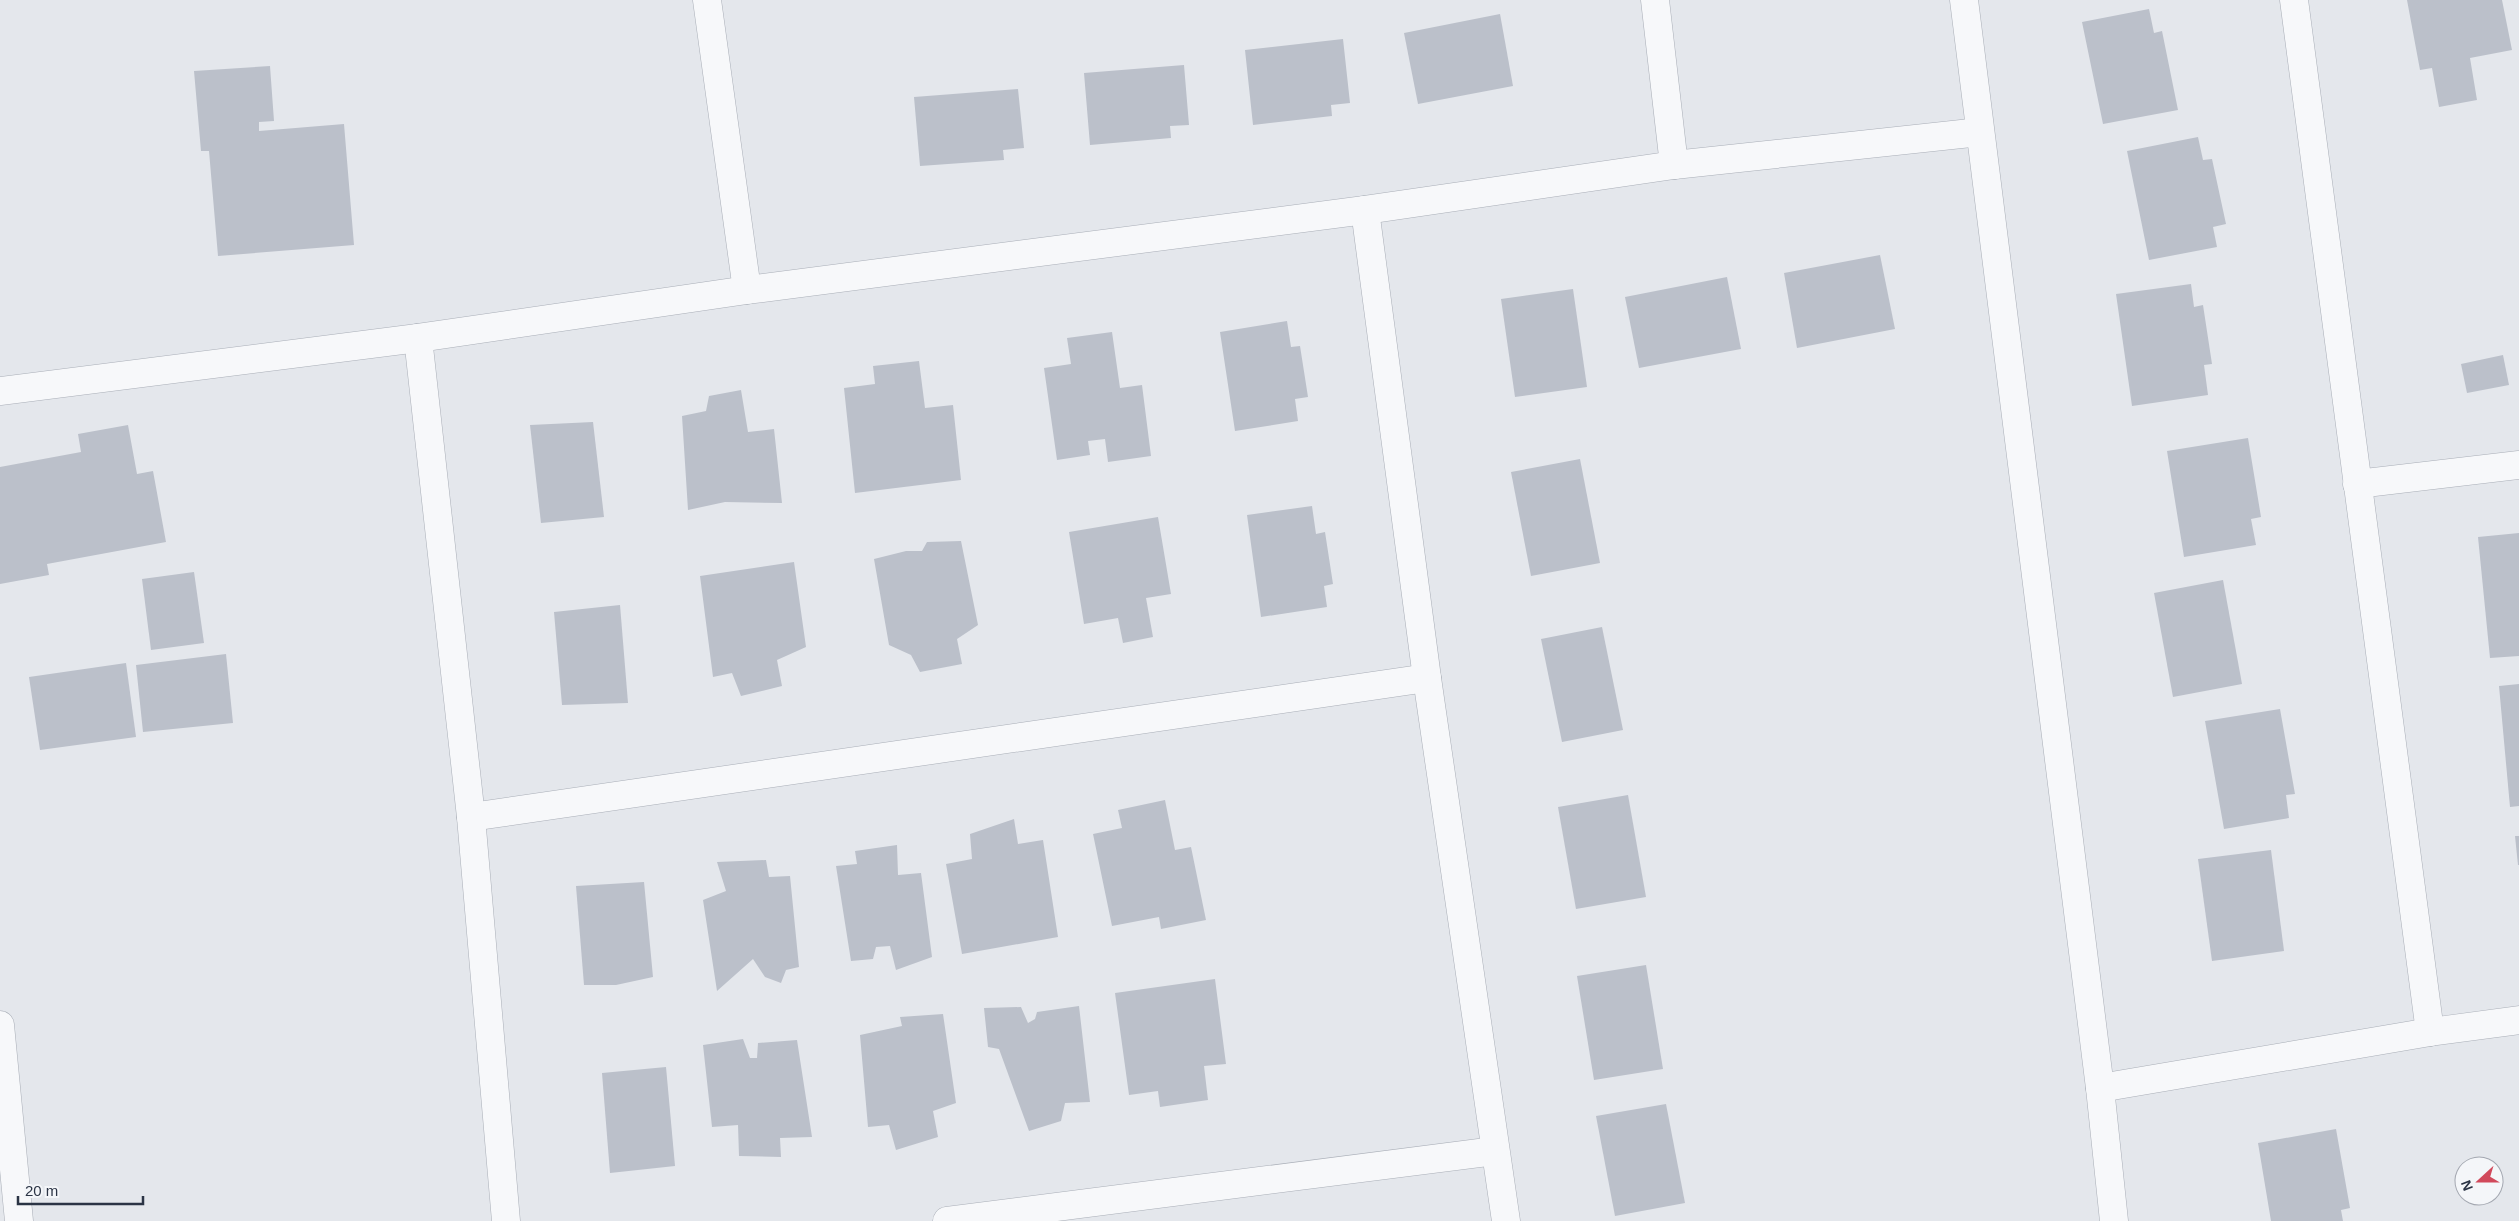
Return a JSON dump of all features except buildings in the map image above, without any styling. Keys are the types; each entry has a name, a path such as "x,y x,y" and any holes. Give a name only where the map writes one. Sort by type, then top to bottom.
{"street":[{"path":"707,0 747,290"},
{"path":"1654,0 1674,165"},
{"path":"1964,0 2100,1088 2114,1221"},
{"path":"2294,0 2430,1032"},
{"path":"0,391 418,338 747,290 1365,210 1674,165 1980,132"},
{"path":"1365,210 1427,678 1494,1151 1506,1221"},
{"path":"418,338 471,817 506,1221"},
{"path":"2357,484 2519,465"},
{"path":"471,817 1427,678"},
{"path":"2100,1088 2430,1032 2519,1020"},
{"path":"0,1025 19,1221"},
{"path":"947,1221 1494,1151"}]}
